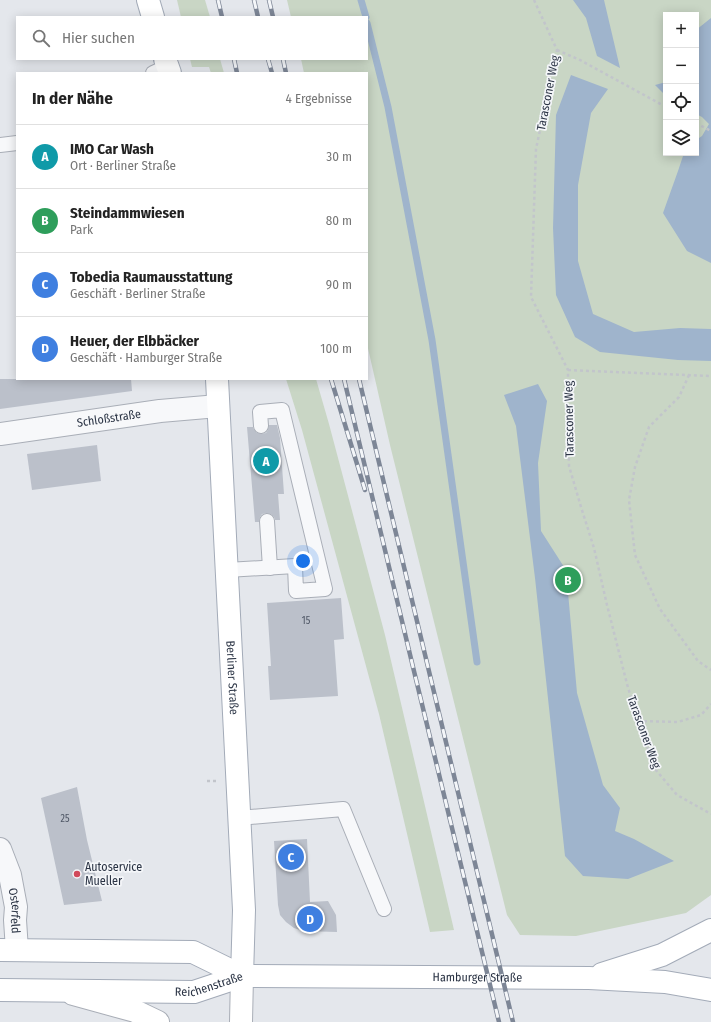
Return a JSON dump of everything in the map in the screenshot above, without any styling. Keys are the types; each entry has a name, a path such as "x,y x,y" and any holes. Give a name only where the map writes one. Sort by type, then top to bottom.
{"main road":[{"path":"148,0 153,16"},
{"name":"Berliner Straße","path":"217,380 244,910 241,1022"},
{"path":"589,978 662,955 711,930"},
{"name":"Reichenstraße","path":"8,950 193,952 242,976"},
{"name":"Reichenstraße","path":"0,990 194,992 242,976"},
{"name":"Hamburger Straße","path":"242,976 589,978 665,982 710,990"},
{"path":"58,990 135,1010 158,1022"}],"street":[{"name":"Schloßstraße","path":"0,434 160,411 218,406"},
{"name":"Osterfeld","path":"0,849 10,875 16,907 8,950"}],"lane":[{"path":"0,145 16,143"},
{"path":"227,570 295,566 296,591 325,589 282,410 260,412 261,426"},
{"path":"267,521 270,568"},
{"path":"239,818 343,809 384,909"}],"path":[{"name":"Tarasconer Weg","path":"534,0 557,50 536,150 531,297 568,370 569,466 594,548 627,684 638,721 655,769 676,795 711,814"},
{"path":"557,50 580,60 663,105"},
{"path":"699,124 711,131"},
{"path":"568,370 711,376"},
{"path":"689,375 679,397 650,427 635,467 629,500 635,555 660,609 698,661 711,670"},
{"path":"638,721 678,722 701,715 711,704"},
{"path":"206,781 218,780"}],"green space":[{"path":"177,0 205,0 210,16 181,16"},
{"path":"287,0 711,0 711,895 686,913 576,936 520,935 507,915 390,445 368,348 368,72 304,72 301,60 368,60 368,16 291,16"},
{"path":"190,60 220,60 224,72 211,72 209,67 192,67"},
{"path":"286,380 316,380 385,635 454,930 430,932 379,714 302,430"}],"water":[{"path":"573,0 604,0 620,68 597,56 586,18"},
{"path":"711,18 711,263 687,251 663,213 683,156 699,156 699,138 702,136 709,124 699,116 699,28"},
{"path":"571,75 608,89 591,113 578,185 578,261 593,314 634,332 680,328 711,329 711,361 678,360 600,352 575,337 556,295 553,228 556,115"},
{"path":"663,83 663,93 655,85"},
{"path":"538,384 547,401 538,463 541,531 566,570 577,693 603,785 620,808 615,831 634,839 674,861 628,879 583,876 565,856 535,578 516,426 504,395"}],"building":[{"path":"0,379 131,380 132,391 0,409"},
{"path":"269,425 277,425 280,438 284,494 278,494 280,520 275,520 271,514 266,513 262,514 259,522 255,522 247,427 253,427 257,433 262,434 266,433"},
{"path":"97,445 101,481 32,490 27,454"},
{"path":"341,598 344,639 334,640 338,696 270,700 268,666 271,666 267,603"},
{"path":"77,787 87,840 102,901 64,905 41,798"},
{"path":"307,839 310,902 328,901 336,915 337,932 303,931 294,928 280,915 274,841"}],"waterway":[{"path":"361,0 366,16"},
{"path":"368,27 388,107 432,340 477,662"}],"railway":[{"path":"218,0 222,16"},
{"path":"254,0 258,16"},
{"path":"269,0 273,16"},
{"path":"234,60 237,72"},
{"path":"268,60 272,72"},
{"path":"283,60 286,72"},
{"path":"331,380 365,490"},
{"path":"344,380 499,1022"},
{"path":"359,380 513,1022"}],"place":[{"name":"IMO Car Wash","path":"266,461"},
{"name":"Steindammwiesen","path":"568,580"},
{"name":"Tobedia Raumausstattung","path":"291,857"},
{"name":"Autoservice Mueller","path":"77,874"},
{"name":"Heuer, der Elbbäcker","path":"310,919"}]}
